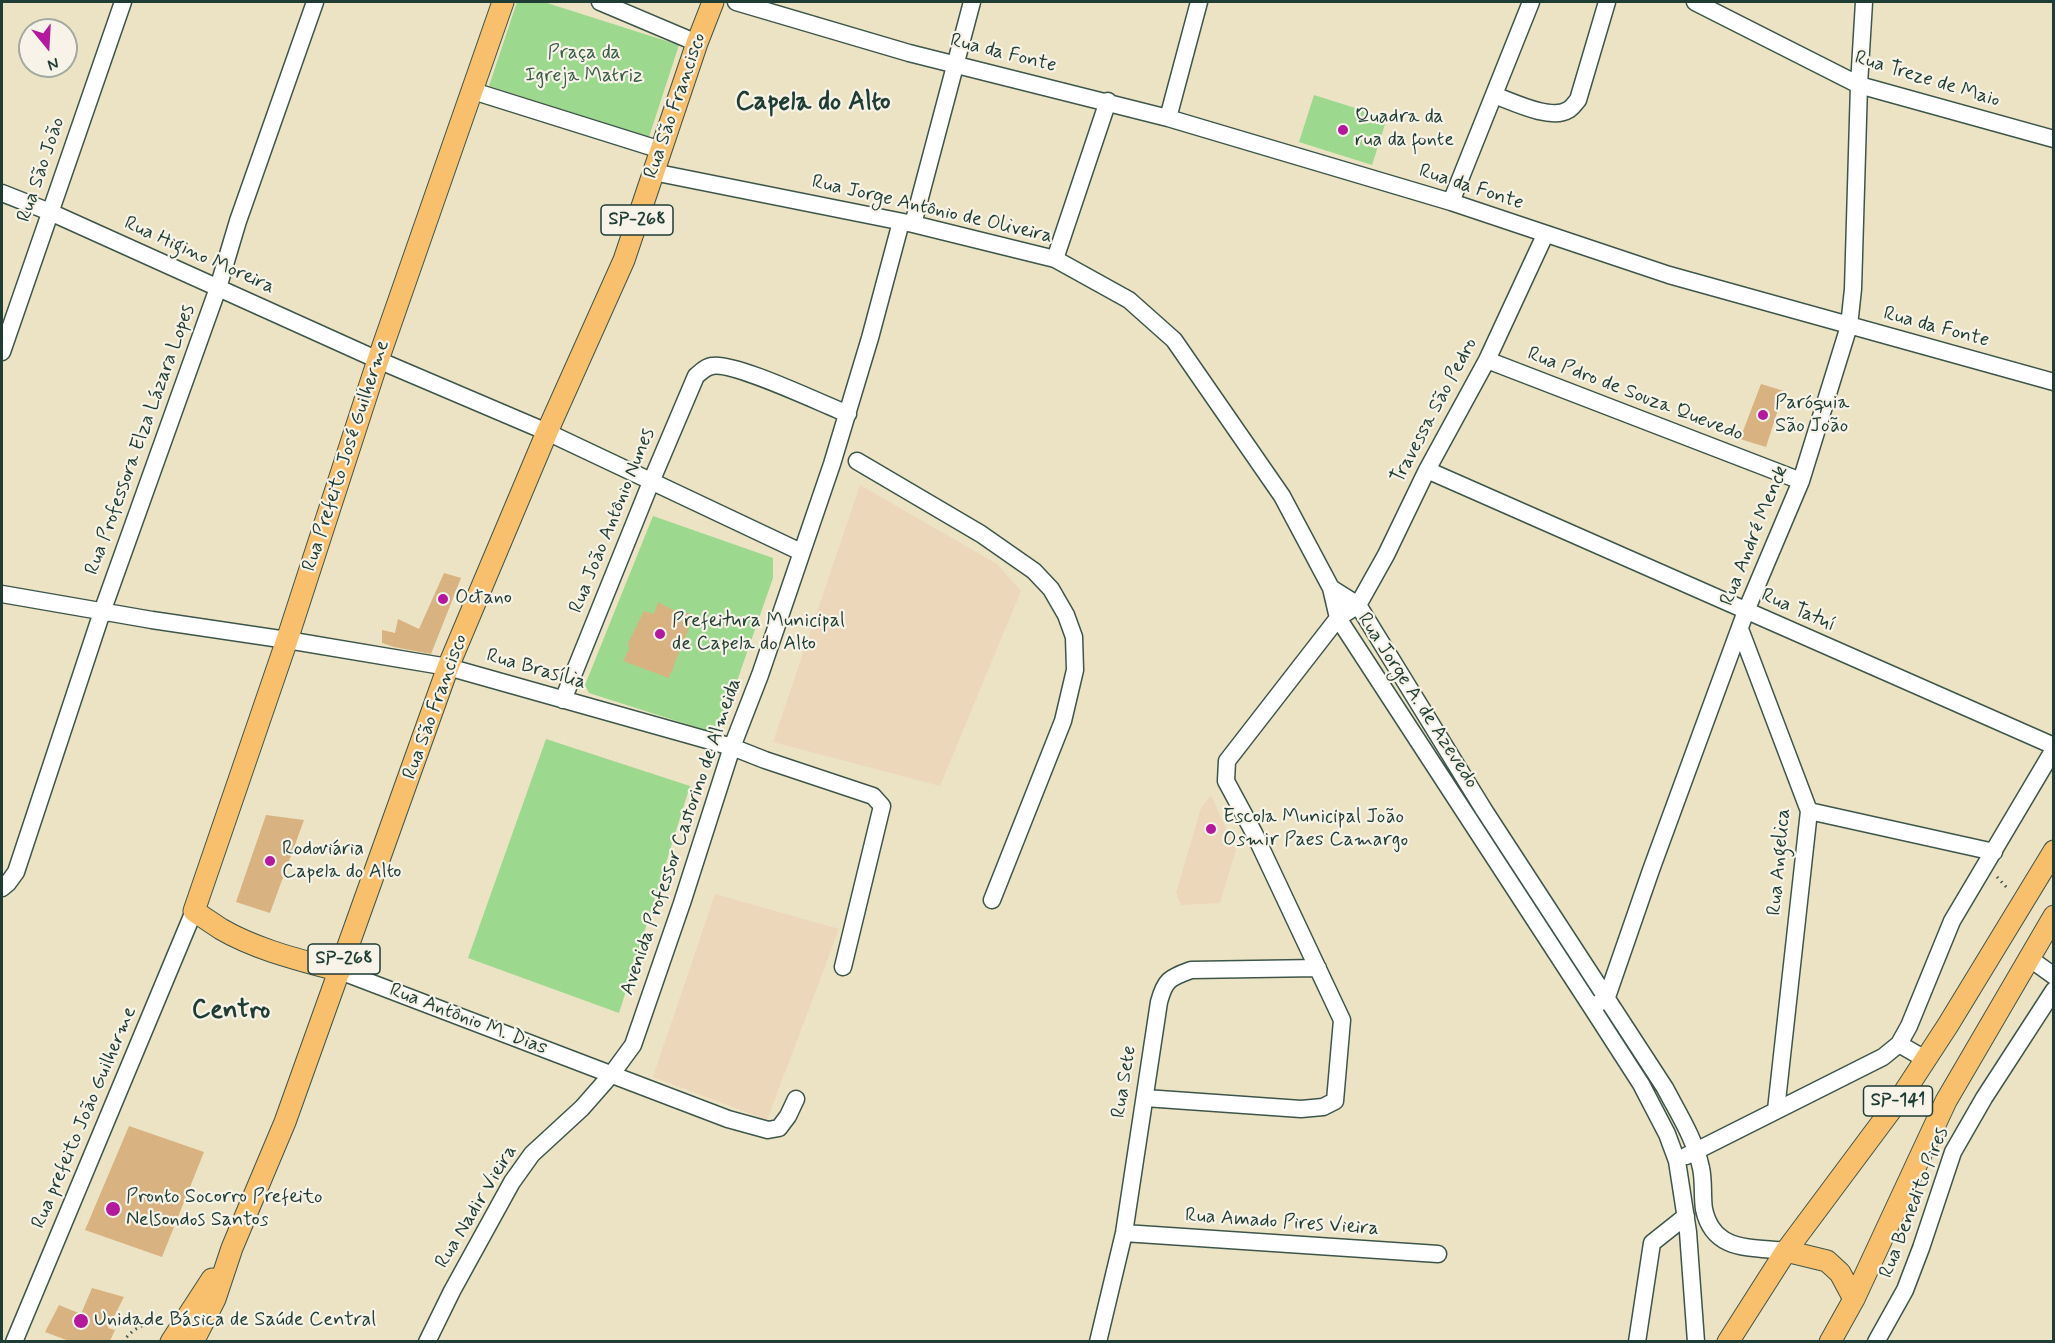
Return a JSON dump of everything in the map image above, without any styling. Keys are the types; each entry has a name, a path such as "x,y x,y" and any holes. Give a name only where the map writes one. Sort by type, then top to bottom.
{"main road":[{"name":"Rua Prefeito José Guilherme","path":"194,911 287,640 378,360 503,2"},
{"name":"Rua São Francisco","path":"182,1336 232,1248 285,1122 448,667 547,432 624,260 713,2"},
{"name":"SP-141","path":"1728,1341 1786,1251 1903,1094 2054,851"},
{"name":"Rua Antônio M. Dias","path":"194,911 223,930 255,945 340,971"},
{"name":"SP-141","path":"1830,1341 1854,1299 1946,1101 2054,916"},
{"path":"1786,1251 1827,1261 1840,1273 1854,1299"}],"street":[{"name":"Rua São João","path":"2,352 123,2"},
{"name":"Rua Professora Elza Lázara Lopes","path":"2,888 16,872 102,612 218,288 238,221 315,2"},
{"path":"600,2 697,43"},
{"name":"Rua da Fonte","path":"736,2 831,31 1168,118 1451,202 1669,275 2054,382"},
{"name":"Avenida Professor Castorino de Almeida","path":"582,1108 633,1045 732,747 760,675 848,414 972,2"},
{"path":"1168,118 1199,2"},
{"path":"1451,202 1531,2"},
{"path":"1494,95 1551,113 1567,112 1578,100 1607,2"},
{"name":"Rua Treze de Maio","path":"1695,2 1859,85 2054,139"},
{"name":"Rua André Menck","path":"1607,997 1746,611 1801,481 1849,326 1853,289 1859,85 1864,2"},
{"path":"473,91 661,150"},
{"path":"1055,259 1108,101"},
{"name":"Rua Jorge Antônio de Oliveira","path":"653,172 907,223 1055,259 1129,300 1174,340 1282,496 1331,588"},
{"name":"Rua Higino Moreira","path":"2,193 50,212 378,360 547,432 651,482"},
{"name":"Travessa São Pedro","path":"1358,605 1386,555 1427,470 1487,360 1545,234"},
{"name":"Rua Pdro de Souza Quevedo","path":"1487,360 1801,481"},
{"name":"Rua João Antônio Nunes","path":"563,700 696,376 703,369 711,366 735,368 848,414"},
{"path":"857,461 981,534 1034,572 1051,589 1066,615 1074,637 1075,670 1063,721 992,900"},
{"name":"Rua Tatuí","path":"1427,470 2054,748"},
{"path":"651,482 801,552"},
{"name":"Rua Jorge A. de Azevedo","path":"1331,588 1358,605 1484,810 1665,1088 1696,1151 1701,1169 1704,1208 1709,1227 1719,1239 1730,1243 1786,1251"},
{"name":"Rua Jorge A. de Azevedo","path":"1331,588 1338,618 1641,1084 1667,1134 1677,1161 1686,1215 1693,1279 1696,1341"},
{"name":"Rua Brasília","path":"2,594 448,667 732,747 873,796 882,806 843,967"},
{"path":"1144,1098 1301,1109 1323,1107 1335,1101 1342,1020 1249,823 1226,781 1227,761 1338,618 1358,605"},
{"name":"Rua Angelica","path":"1740,629 1809,810 1776,1110"},
{"path":"1677,1161 1883,1057 1899,1044 1909,1026 1952,921 2054,748"},
{"path":"1809,810 1990,858"},
{"name":"Rua prefeito João Guilherme","path":"14,1341 194,911"},
{"path":"2029,958 2054,976"},
{"name":"Rua Sete","path":"1098,1341 1124,1233 1159,1002 1164,985 1174,976 1191,970 1318,968"},
{"name":"Rua Antônio M. Dias","path":"340,971 728,1119 768,1130 779,1128 796,1099"},
{"name":"Rua Benedito Pires","path":"1876,1341 1905,1290 1953,1152 1984,1098 2054,990"},
{"path":"1592,1008 1607,997"},
{"path":"1899,1044 1925,1059"},
{"name":"Rua Nadir Vieira","path":"427,1341 512,1182 532,1154 582,1108"},
{"path":"1637,1341 1652,1243 1686,1215"},
{"name":"Rua Amado Pires Vieira","path":"1124,1233 1438,1254"}],"path":[{"path":"1990,858 2022,904"},
{"path":"123,1341 132,1330 146,1323 182,1336"}],"shaded area":[{"path":"860,485 997,564 1021,591 940,786 773,742"},
{"name":"Escola Municipal João Osmir Paes Camargo","path":"1211,795 1236,850 1220,903 1181,905 1176,893 1201,808"},
{"path":"715,894 839,929 767,1120 653,1077"}],"green space":[{"name":"Praça da Igreja Matriz","path":"517,2 544,2 679,45 649,137 489,86"},
{"name":"Quadra da rua da fonte","path":"1314,95 1387,118 1372,165 1299,142"},
{"path":"653,516 773,558 773,578 723,721 708,731 589,693 585,685"},
{"path":"546,739 690,786 619,1013 468,958"}],"building":[{"name":"Paróquia São João","path":"1761,384 1784,391 1766,447 1740,439"},
{"name":"Octano","path":"444,573 461,578 431,654 382,643 382,630 395,633 398,619 419,629"},
{"name":"Prefeitura Municipal de Capela do Alto","path":"658,602 673,610 692,614 690,625 669,678 623,661 629,649 628,643 644,611 654,614"},
{"name":"Rodoviária Capela do Alto","path":"266,815 304,820 270,913 236,902"},
{"name":"Pronto Socorro Prefeito Nelsondos Santos","path":"129,1126 204,1152 162,1257 85,1230"},
{"name":"Unidade Básica de Saúde Central","path":"92,1288 124,1297 108,1328 115,1330 110,1341 69,1341 45,1332 59,1305 81,1314"}],"place":[{"name":"Quadra da rua da fonte","path":"1343,130"},
{"name":"Paróquia São João","path":"1763,415"},
{"name":"Octano","path":"443,599"},
{"name":"Prefeitura Municipal de Capela do Alto","path":"660,634"},
{"name":"Escola Municipal João Osmir Paes Camargo","path":"1211,829"},
{"name":"Rodoviária Capela do Alto","path":"270,861"},
{"name":"Pronto Socorro Prefeito Nelsondos Santos","path":"113,1209"},
{"name":"Unidade Básica de Saúde Central","path":"81,1321"}],"district":[{"name":"Capela do Alto","path":"813,104"},
{"name":"Centro","path":"231,1012"}]}
